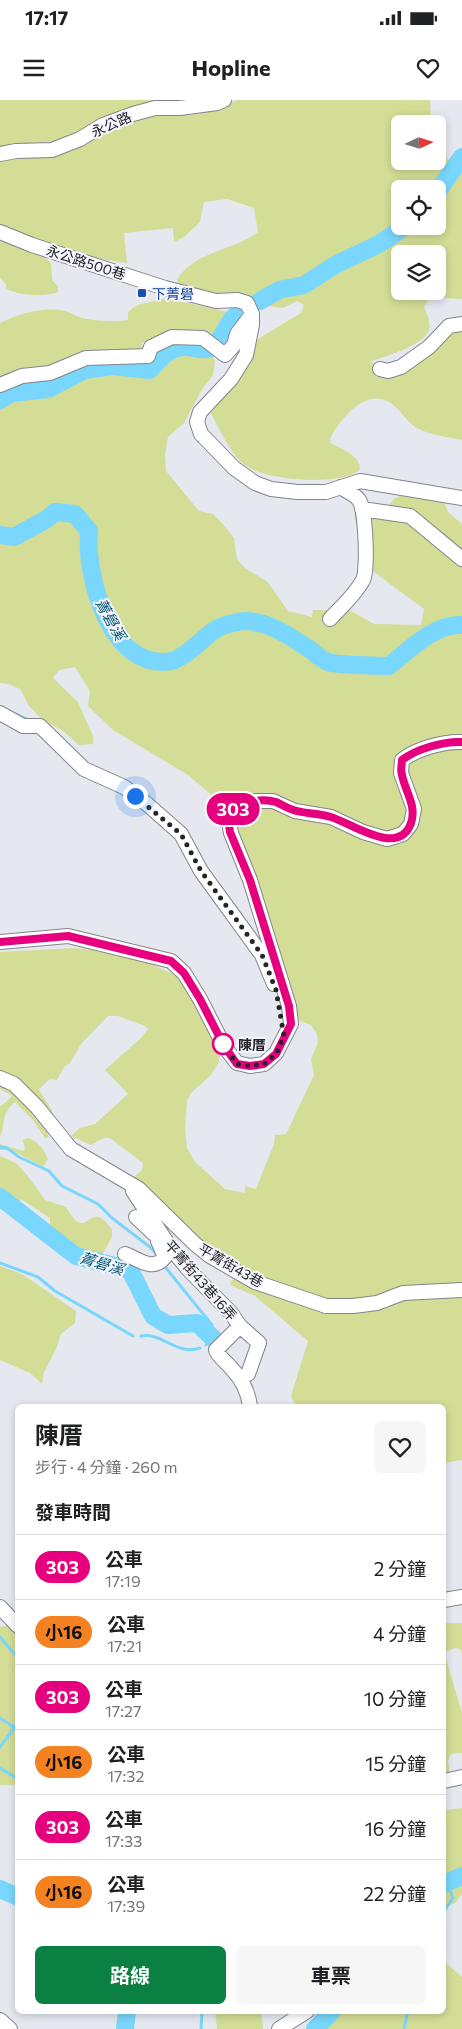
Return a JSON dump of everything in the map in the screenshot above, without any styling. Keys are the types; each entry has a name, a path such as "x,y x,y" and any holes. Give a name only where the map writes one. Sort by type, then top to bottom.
{"street":[{"name":"永公路","path":"0,154 16,151 52,150 80,139 103,126 133,114 155,108 180,108 217,103 224,100"},
{"name":"永公路500巷","path":"0,232 32,245 165,288 216,302 237,300 247,303 252,314"},
{"path":"0,385 22,376 50,373 86,358 148,356 151,347 172,337 203,338 225,355 234,345 237,334 252,314"},
{"path":"252,314 251,335 246,355 231,379 200,412 197,422 201,434 234,468 255,483 271,489 298,492 326,492 360,481 462,498"},
{"path":"380,369 388,371 401,366 429,347 449,326 462,324"},
{"path":"330,619 353,595 364,579 367,560 362,509 359,500 351,493 340,488"},
{"path":"362,509 410,516 462,559"},
{"path":"0,713 23,726 40,726 84,769 124,788 147,804 181,834 201,871 262,955 276,990 284,1036"},
{"path":"0,942 68,936 171,961 184,973 200,999 224,1046 237,1064 250,1066 264,1064 276,1054 291,1024 285,990 250,880 230,832 228,817 233,809 253,801 273,801 295,811 331,817 363,832 387,839 403,834 411,824 414,809 401,773 402,760 417,750 462,742"},
{"name":"平菁街43巷","path":"0,1078 14,1084 37,1107 71,1149 139,1189 195,1244 210,1256 255,1282 326,1306 352,1306 377,1303 403,1293 462,1290"},
{"name":"平菁街43巷16弄","path":"128,1184 156,1232 231,1313 240,1326 259,1344 248,1374"},
{"path":"125,1254 152,1266 161,1262 165,1257 156,1232 136,1217"},
{"name":"平菁街43巷16弄","path":"240,1326 216,1350 218,1355 232,1369 245,1387 249,1404"},
{"path":"446,1600 462,1597"},
{"path":"0,1607 15,1623"},
{"path":"446,1781 462,1777"},
{"path":"279,2029 303,2014"},
{"path":"0,2020 15,2028"}],"green space":[{"path":"0,100 214,100 162,106 67,140 0,148"},
{"path":"238,100 430,100 431,115 391,115 391,170 446,170 446,158 462,173 462,299 446,298 446,245 391,245 391,300 429,300 424,307 428,318 429,330 426,336 412,346 369,362 382,364 397,362 435,336 439,326 443,323 462,319 462,440 439,436 413,426 389,402 371,399 354,408 346,415 330,439 331,443 357,460 360,469 351,475 323,480 288,478 258,472 248,467 236,456 209,410 247,349 258,339 301,313 304,305 297,301 283,308 253,304 181,287 177,280 184,270 193,263 258,232 254,208 227,199 204,202 200,222 184,237 174,242 173,228 124,233 127,263 83,256 0,225 0,159 89,138 135,119 222,106"},
{"path":"0,236 39,252 51,263 52,280 58,286 58,292 47,295 32,295 17,293 6,288 6,284 0,278"},
{"path":"162,299 232,313 239,326 221,343 175,330 142,343 143,350 0,379 0,323 40,310 57,310 93,320 128,320 128,313 135,306"},
{"path":"188,346 202,346 210,350 215,361 213,375 201,391 184,423 168,437 165,455 166,471 199,511 213,514 222,523 234,538 237,559 245,568 268,582 288,611 312,617 313,610 349,610 374,624 421,625 424,609 370,569 367,513 388,507 394,499 402,495 426,497 444,502 448,512 462,524 462,1281 457,1285 379,1299 324,1302 233,1266 202,1246 129,1181 142,1170 143,1163 110,1138 104,1138 91,1145 71,1136 80,1128 95,1124 128,1094 105,1070 141,1038 148,1029 145,1026 118,1016 108,1016 81,1044 57,1080 50,1079 39,1089 51,1108 53,1115 51,1116 0,1073 0,952 74,948 92,950 151,964 175,975 185,986 220,1047 219,1062 211,1075 191,1093 187,1101 185,1129 187,1148 195,1162 225,1189 245,1193 245,1186 256,1189 274,1144 275,1135 286,1134 314,1075 311,1059 318,1043 317,1034 311,1025 293,1018 248,865 214,797 188,775 113,730 88,706 90,691 75,667 59,670 53,678 78,702 93,736 93,744 79,745 63,731 42,719 29,706 20,689 9,684 0,683 0,399 48,390 81,375 125,363 144,364 158,360 169,350"},
{"path":"0,1084 14,1093 38,1116 44,1124 48,1138 45,1138 32,1119 15,1102 6,1114 0,1137 0,1106 12,1096 0,1089"},
{"path":"27,1138 40,1146 48,1159 43,1167 12,1150 0,1150 0,1144 23,1151 25,1149 23,1140"},
{"path":"0,1156 16,1163 45,1200 66,1207 77,1221 81,1223 96,1217 101,1218 112,1229 112,1237 101,1257 87,1256 67,1246 50,1232 50,1218 21,1199 19,1206 16,1206 0,1196"},
{"path":"0,1266 22,1274 76,1311 75,1323 61,1334 56,1349 44,1372 42,1384 30,1373 0,1360"},
{"path":"234,1275 240,1281 269,1294 324,1309 462,1294 462,1460 446,1463 446,1404 295,1404 291,1396 308,1341 255,1296 230,1285"},
{"path":"446,1623 462,1623 462,1654 460,1649 456,1648 446,1653"},
{"path":"13,1624 15,1626 15,1785 0,1785 0,1627"},
{"path":"446,1658 462,1713 462,1753 451,1754 448,1761 450,1776 446,1776"},
{"path":"462,1808 462,1894 455,1903 446,1907 446,1809"},
{"path":"446,1963 462,1977 462,2029 324,2029 336,2014 446,2014"},
{"path":"215,2014 261,2014 263,2029 217,2029"}],"waterway":[{"path":"446,180 462,157"},
{"path":"260,301 279,290 304,285 335,265 379,244 392,235"},
{"path":"0,400 12,393 48,389 85,370 112,366 150,370 164,355 176,348 208,349 212,347 235,316"},
{"name":"菁礐溪","path":"0,535 14,537 47,519 55,512 75,514 89,531 92,572 97,595 106,617 118,637 133,652 151,660 172,661 177,659 218,628 247,621 274,628 290,636 328,662 348,665 389,666 432,633 442,628 462,625"},
{"path":"16,714 29,720"},
{"path":"0,1147 7,1148 19,1157 49,1171 62,1186 98,1204 112,1218 150,1247 158,1256"},
{"name":"菁礐溪","path":"0,1197 76,1256 130,1270 153,1316 168,1325 197,1323 217,1342"},
{"path":"0,1263 38,1277 55,1291 133,1336"},
{"path":"166,1268 212,1325"},
{"name":"菁礐溪","path":"206,1345 217,1335"},
{"path":"141,1336 156,1337 184,1349 200,1348"},
{"path":"0,1637 15,1654"},
{"path":"0,1718 15,1728"},
{"path":"0,1747 15,1726"},
{"path":"0,1768 15,1777"},
{"path":"446,1883 462,1876"},
{"path":"446,1882 453,1898 446,1908"},
{"path":"0,1889 15,1896"},
{"path":"125,2029 127,2014"},
{"path":"201,2029 202,2014"},
{"path":"315,2029 329,2014"},
{"path":"404,2029 407,2014"}],"bus line":[{"name":"303","path":"0,942 68,936 78,937 171,961 184,973 217,1030 224,1046 237,1064 250,1066 264,1064 276,1054 291,1024 289,1006 250,880 230,832 228,817 233,809 253,801 273,801 295,811 331,817 363,832 387,839 403,834 411,824 414,809 401,773 402,760 412,752 462,742"}],"place":[{"name":"下菁礐","path":"142,293"},
{"name":"陳厝","path":"223,1044"}],"route":[{"path":"135,796 181,834 201,871 262,955 276,990 284,1036 276,1054 264,1064 250,1066 237,1064 223,1044"}]}
